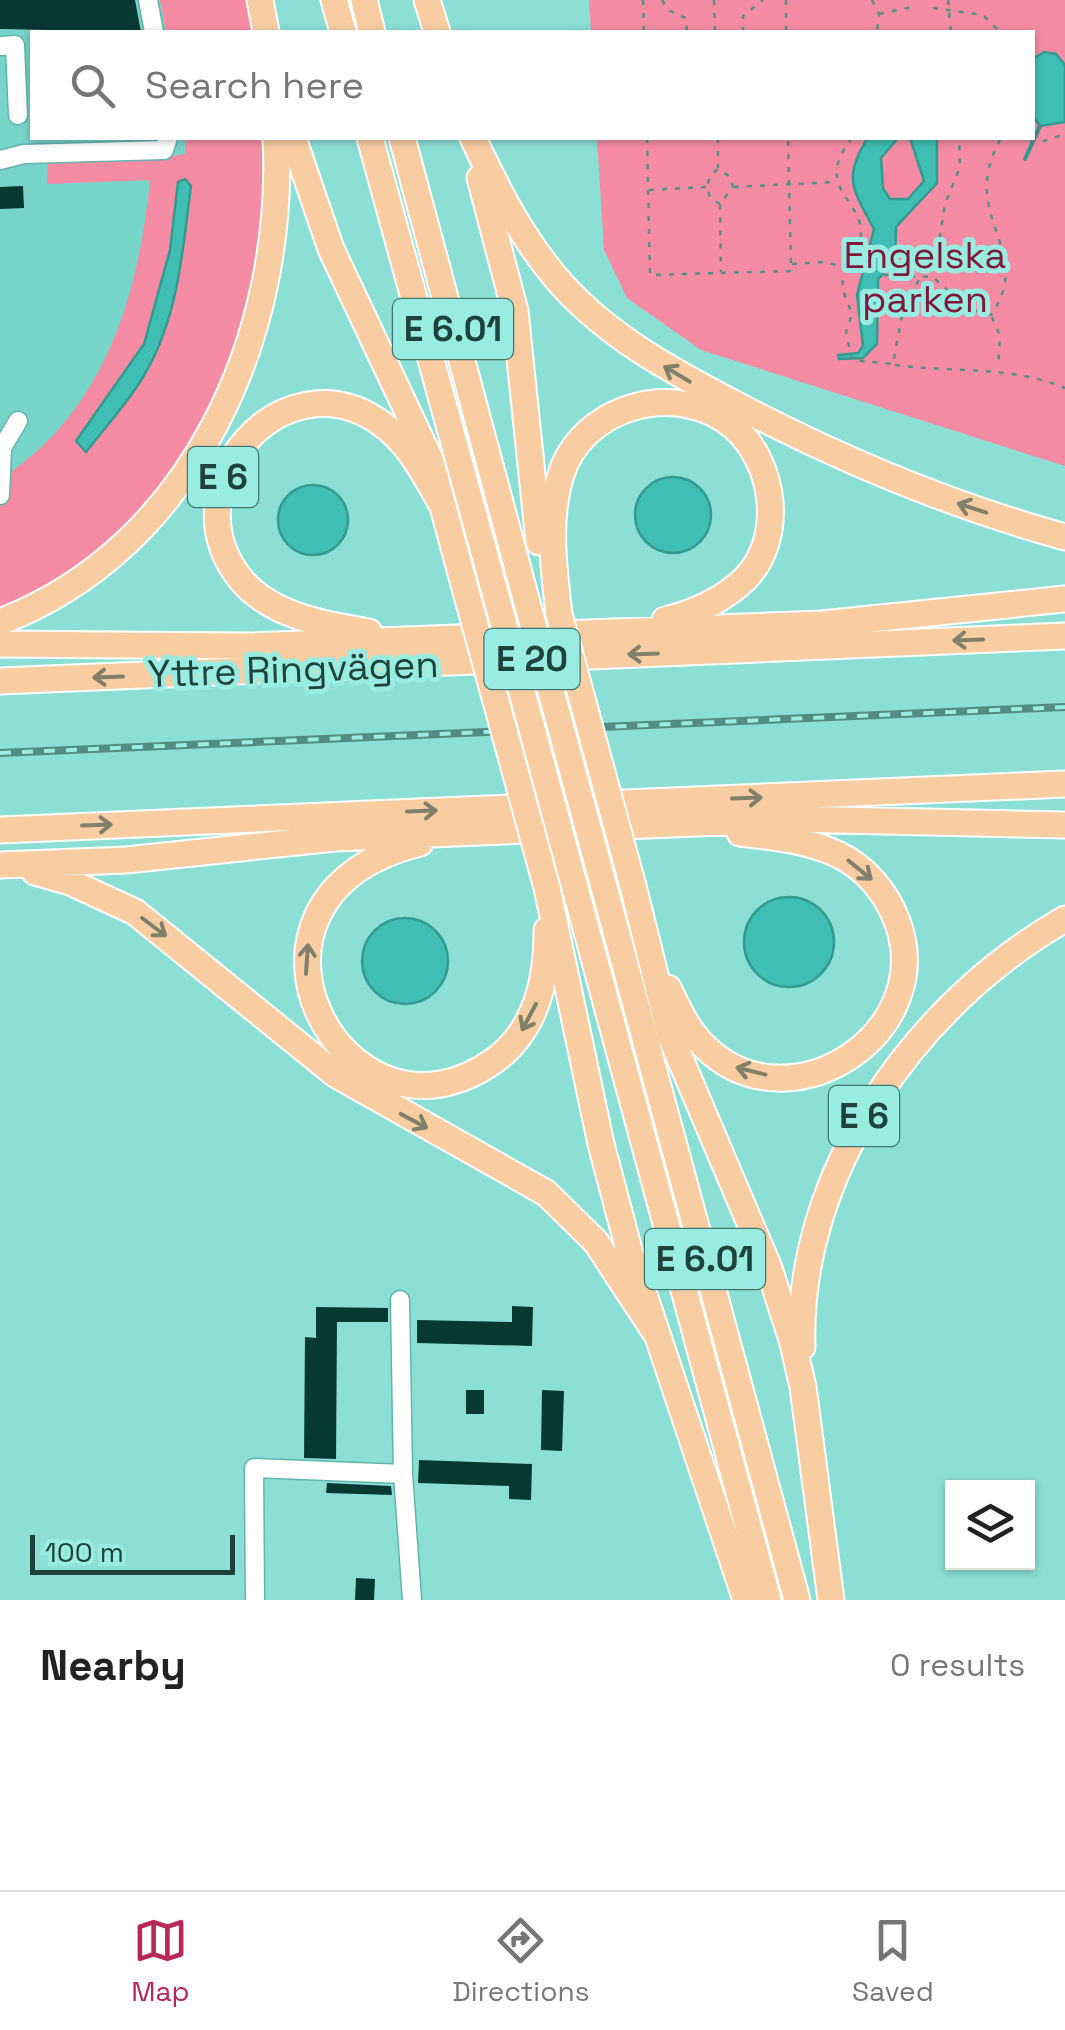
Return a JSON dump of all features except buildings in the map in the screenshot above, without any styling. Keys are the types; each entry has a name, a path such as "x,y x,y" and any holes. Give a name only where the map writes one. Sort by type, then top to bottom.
{"highway":[{"path":"260,0 266,30"},
{"path":"334,0 342,30"},
{"path":"364,0 372,30"},
{"path":"427,0 435,30"},
{"path":"0,622 54,600 116,554 170,497 213,429 246,351 269,275 278,207 276,140"},
{"path":"294,140 330,249 418,429 441,502"},
{"name":"E 6.01","path":"371,140 768,1600"},
{"name":"E 6.01","path":"403,140 540,572 604,887 797,1600"},
{"path":"471,140 515,311 540,572 558,614 670,1035 769,1268 803,1388"},
{"path":"471,140 518,225 549,270 598,319 659,363 840,458 935,496 1065,537"},
{"path":"540,572 561,472 575,448 594,428 630,407 662,402 699,408 734,428 757,458 770,498 770,522 756,564 736,586 708,605 671,619 619,630"},
{"name":"E 6","path":"746,1600 657,1336 601,1144 547,888 462,576 441,502 411,452 390,430 356,410 331,405 296,408 260,426 236,452 223,477 218,515 222,542 232,565 253,590 317,622 413,640 619,630 822,624 1065,599"},
{"name":"Yttre Ringvägen","path":"0,682 1065,636"},
{"path":"0,644 248,646 413,640"},
{"path":"0,830 1065,784"},
{"path":"0,867 126,860 335,838 504,830 877,818 1065,826"},
{"path":"642,924 689,1030 707,1050 747,1072 803,1076 850,1060 874,1038 898,999 904,972 900,930 880,888 855,866 840,855 790,840 666,825"},
{"path":"504,830 398,849 360,867 334,889 310,932 305,969 311,1002 335,1044 372,1071 418,1084 455,1081 502,1055 532,1014 545,982 547,888"},
{"path":"0,867 70,882 135,912 334,1074 546,1193 596,1242 657,1336"},
{"name":"E 6","path":"832,1600 803,1388 802,1306 808,1261 828,1191 855,1130 900,1066 1001,964 1065,919"}],"street":[{"path":"148,0 154,30"},
{"path":"0,46 15,45 18,115"},
{"path":"0,160 24,154 164,150 167,140"},
{"path":"0,495 2,448 18,421"},
{"path":"400,1300 403,1474 412,1600"},
{"path":"255,1600 254,1468 403,1474"}],"path":[{"path":"643,0 644,30"},
{"path":"662,0 668,10 686,18 687,30"},
{"path":"714,0 716,30"},
{"path":"743,30 743,16 763,0"},
{"path":"786,0 786,30"},
{"path":"872,0 879,14 877,30"},
{"path":"948,0 952,30"},
{"path":"933,8 948,7 983,15 998,30"},
{"path":"879,14 912,8"},
{"path":"1029,140 1036,142 1065,134"},
{"path":"647,140 650,275 791,271 788,140"},
{"path":"718,140 718,169"},
{"path":"850,140 838,156 836,182 858,213 862,232 856,260 848,265 842,288 851,305 846,332 852,360 978,373 998,370 1038,377 1065,388"},
{"path":"893,364 902,315 940,236 945,204 960,166 959,140"},
{"path":"998,370 1000,336 991,316 1008,276 984,188 986,170 1000,140"},
{"path":"718,169 729,176 733,187"},
{"path":"718,169 709,176 707,188 710,198 720,204"},
{"path":"733,187 836,182"},
{"path":"722,274 720,204 733,187"},
{"path":"648,190 707,188"},
{"path":"791,264 848,265 861,270"},
{"path":"884,275 934,278 968,309 991,316"}],"shaded area":[{"path":"0,0 226,0 233,30 30,30 30,140 253,140 0,599"}],"green space":[{"path":"160,0 249,0 256,30 166,30"},
{"name":"Engelska parken","path":"589,0 1065,0 1065,466 701,350 627,298 604,250 597,140 1035,140 1035,30 591,30"},
{"path":"186,140 270,140 253,308 200,439 114,548 0,617 0,506 8,491 8,474 42,447 70,416 112,344 137,264 150,180 47,184 48,159 154,159 185,154"}],"water":[{"path":"1044,52 1056,54 1065,65 1065,122 1040,126 1035,119 1035,58"},
{"path":"867,140 896,140 881,158 883,188 890,199 908,199 924,181 911,140 937,140 937,183 896,227 895,262 878,279 877,344 863,358 839,359 838,355 858,353 863,346 857,295 874,229 853,184"},
{"path":"185,179 191,186 181,263 162,338 138,385 86,452 76,441 144,344 170,250 178,182"},
{"path":"673,477 700,488 711,515 700,542 673,553 646,542 635,515 646,488"},
{"path":"313,485 327,487 338,495 346,506 346,534 338,545 327,553 313,555 299,553 288,545 280,534 278,520 280,506 288,495 299,487"},
{"path":"789,897 821,910 834,942 821,974 789,987 757,974 744,942 757,910"},
{"path":"405,918 429,925 441,937 448,961 441,985 429,997 405,1004 381,997 369,985 362,961 369,937 381,925"}],"waterway":[{"path":"1035,137 1040,126"},
{"path":"1025,159 1034,140"}],"railway":[{"path":"0,753 1065,707"}]}
